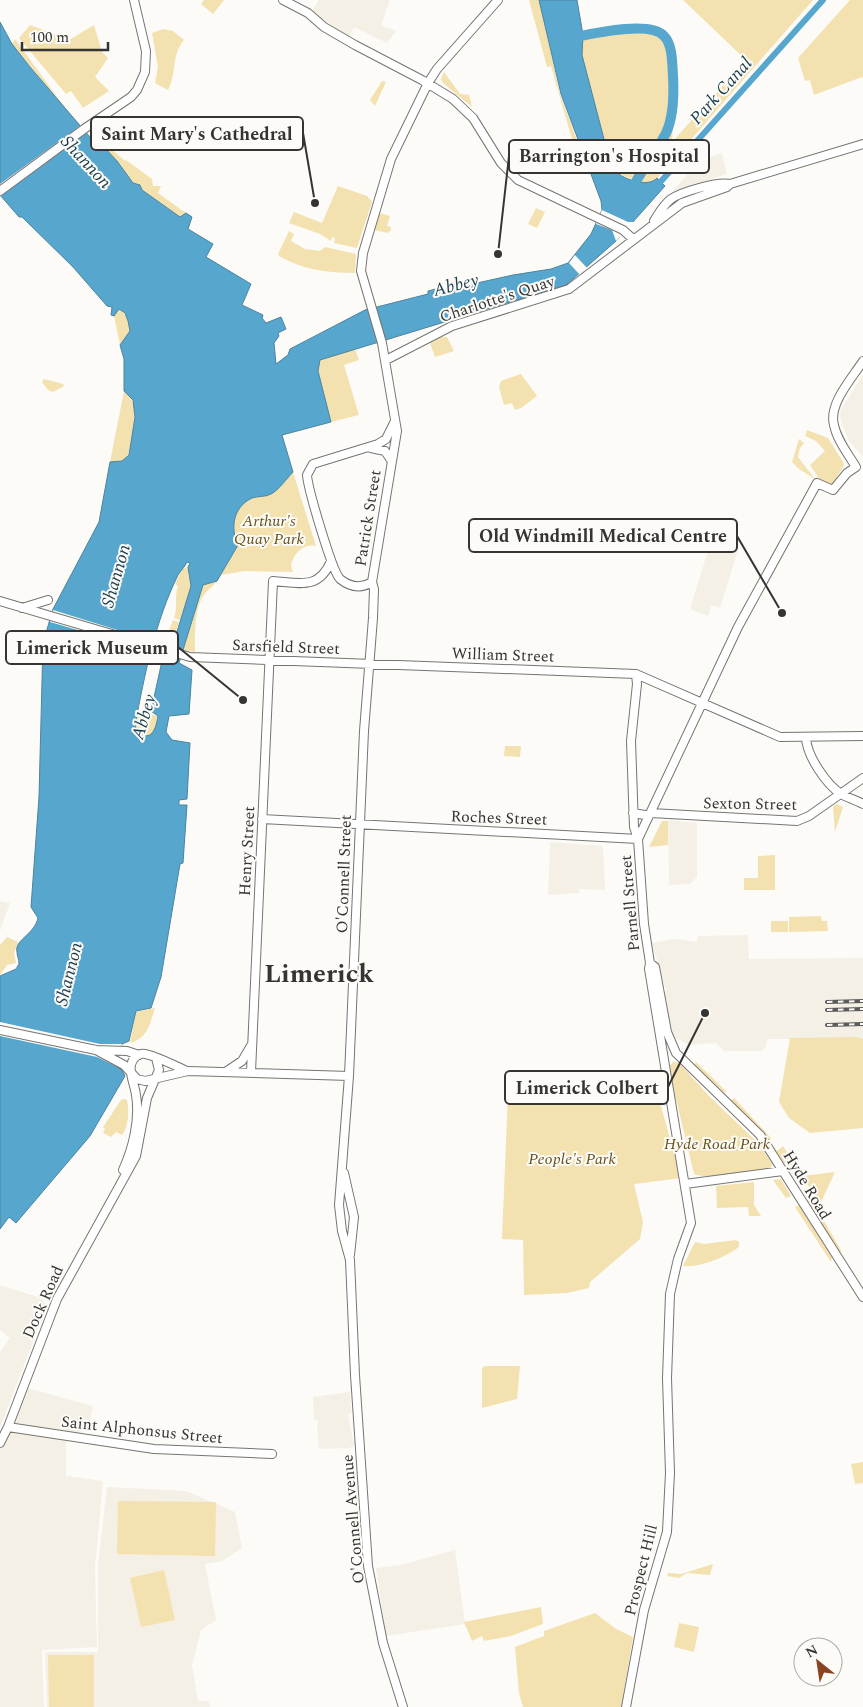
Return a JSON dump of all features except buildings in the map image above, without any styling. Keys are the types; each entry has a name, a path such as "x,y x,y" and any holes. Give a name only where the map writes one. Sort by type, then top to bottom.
{"main road":[{"path":"0,191 130,97 142,81 146,51 134,0"},
{"path":"283,0 308,13 324,27 355,45 428,83 464,108 494,148 525,183 544,194 628,232 633,239"},
{"name":"Patrick Street","path":"372,581 397,431 382,342 361,271 367,237 391,159 428,83 437,69 498,0"},
{"name":"Charlotte's Quay","path":"386,360 452,326 556,295 589,276 633,239 682,203 727,187 730,184 863,144"},
{"path":"638,839 738,627 817,483 833,490 847,473 856,467 838,435 833,419 838,402 863,361"},
{"path":"372,581 361,587 339,578 331,561 307,480 308,470 313,464 370,448 386,439 395,421"},
{"name":"Patrick Street","path":"370,448 385,451 391,460"},
{"name":"Henry Street","path":"252,1072 273,581 308,583 322,576 331,561"},
{"name":"O'Connell Street","path":"344,1169 360,824 374,590 372,581"},
{"path":"22,608 48,600"},
{"name":"Sarsfield Street","path":"0,601 167,651 201,658 370,663"},
{"name":"William Street","path":"370,663 636,674"},
{"path":"636,674 770,734 790,738 863,736"},
{"name":"Parnell Street","path":"636,674 638,684 631,741 633,813 638,839 644,924 650,963 649,969 667,1086 685,1184"},
{"path":"806,738 810,756 840,793 863,804"},
{"name":"Sexton Street","path":"633,813 797,821 809,816 863,778"},
{"name":"Roches Street","path":"262,819 638,839"},
{"name":"Parnell Street","path":"650,963 655,967 667,1032 676,1053"},
{"path":"0,1030 96,1050 148,1054 188,1071"},
{"path":"227,1071 242,1061 252,1044"},
{"path":"96,1050 124,1065 141,1081 188,1071 349,1076"},
{"path":"664,1062 672,1053 676,1053"},
{"name":"Hyde Road","path":"676,1053 760,1136 863,1297"},
{"path":"135,1150 136,1104 132,1063 139,1054"},
{"path":"135,1150 147,1098 158,1070 156,1058"},
{"name":"Dock Road","path":"0,1443 8,1427 57,1299 123,1177 122,1173 135,1150"},
{"path":"344,1169 340,1215 350,1260"},
{"path":"344,1169 354,1217 350,1260"},
{"path":"685,1184 783,1171"},
{"name":"Prospect Hill","path":"626,1707 641,1623 666,1532 670,1473 667,1378 671,1286 691,1223 685,1184"},
{"name":"O'Connell Avenue","path":"350,1260 368,1566 383,1643 403,1707"},
{"name":"Saint Alphonsus Street","path":"8,1427 154,1449 272,1454"}],"shaded area":[{"path":"319,0 390,0 381,25 396,31 387,43 354,27 349,38 312,11"},
{"path":"722,153 727,174 673,191 696,164 700,167 711,157"},
{"path":"863,375 863,457 848,440 840,417 841,409"},
{"path":"711,541 739,547 720,608 711,605 708,616 690,609"},
{"path":"668,820 697,823 697,877 690,884 669,885"},
{"path":"550,842 603,846 605,890 579,889 579,893 548,895"},
{"path":"0,901 10,903 0,931"},
{"path":"748,935 749,959 863,958 863,1039 767,1039 766,1047 761,1051 724,1051 716,1043 690,1045 673,1037 664,995 666,990 652,943 675,939 697,942 698,936"},
{"path":"0,1285 41,1298 47,1305 0,1428 0,1352 10,1338 0,1330"},
{"path":"27,1388 93,1406 90,1420 85,1421 81,1436 66,1442 66,1476 103,1481 95,1567 97,1647 42,1650 44,1707 0,1707 0,1450"},
{"path":"350,1392 351,1413 348,1414 354,1445 350,1448 319,1449 317,1424 319,1420 314,1420 313,1397"},
{"path":"107,1487 186,1491 235,1512 242,1548 222,1561 205,1564 216,1620 201,1630 192,1665 198,1701 209,1701 210,1707 47,1707 45,1652 98,1652 98,1566"},
{"path":"455,1550 465,1624 386,1636 376,1568 401,1565"}],"green space":[{"path":"204,0 224,0 213,14 201,4"},
{"path":"529,0 539,0 560,94 581,151 574,146 551,66 547,67"},
{"path":"683,0 813,0 653,183 645,184 640,182 673,123 672,142 746,60"},
{"path":"850,0 863,0 863,79 862,77 814,95 810,80 805,81 798,58"},
{"path":"30,25 69,40 94,25 102,52 108,58 95,77 109,91 83,108 71,91 66,94 19,38"},
{"path":"163,29 173,31 184,40 177,52 171,84 168,90 155,83 158,67 152,33"},
{"path":"643,30 662,36 670,59 672,84 667,123 663,134 632,179 620,175 610,162 582,55 583,38"},
{"path":"15,39 71,116 12,44"},
{"path":"444,72 460,94 469,95 472,107 443,83 441,79"},
{"path":"382,81 386,82 375,106 370,100"},
{"path":"108,146 125,161 152,179 153,186 161,186 158,193 186,213 181,218 142,190 140,185 133,184 104,147"},
{"path":"338,186 367,196 372,202 357,248 334,243 335,238 332,237 331,241 320,234 289,223 294,212 322,223"},
{"path":"536,208 545,212 537,228 528,224"},
{"path":"380,213 390,216 387,226 391,227 391,230 388,233 374,230"},
{"path":"289,231 294,234 291,241 305,249 320,251 325,247 356,254 355,273 306,268 279,256 278,254"},
{"path":"119,309 127,318 130,331 120,345 114,316"},
{"path":"441,337 447,337 454,351 435,357 430,343"},
{"path":"355,349 359,360 344,365 359,415 331,422 318,371 320,360"},
{"path":"521,374 537,396 521,408 515,410 512,403 504,405 499,387 501,381"},
{"path":"44,379 63,384 64,386 53,392 48,390 42,382"},
{"path":"124,391 132,399 133,403 134,435 130,452 126,458 110,462"},
{"path":"807,430 828,438 843,462 844,465 832,485 820,480 810,465 825,451 816,441 805,436"},
{"path":"799,439 804,443 800,448 798,457 815,479 792,462"},
{"name":"Arthur's Quay Park","path":"293,472 316,546 307,546 299,550 291,566 293,572 245,571 221,575 238,545 234,532 237,512 252,498 267,496 274,492"},
{"path":"187,567 190,572 191,586 180,620 174,618 178,586 175,584 182,569"},
{"path":"217,581 200,602 196,623 195,652 183,650 203,585"},
{"path":"173,620 179,622 171,648 163,646"},
{"path":"138,709 141,717 144,718 148,713 157,716 156,731 149,735 142,735 137,732 135,725"},
{"path":"505,746 521,746 520,757 504,756"},
{"path":"837,804 843,807 835,832 833,806"},
{"path":"662,821 668,821 668,845 649,847"},
{"path":"775,855 775,890 744,890 744,878 758,878 758,856"},
{"path":"821,916 822,921 829,921 827,922 828,931 789,932 789,917"},
{"path":"771,921 788,921 788,932 771,932"},
{"path":"7,937 18,942 14,953 16,963 7,965 0,975 0,945"},
{"path":"155,1008 145,1034 130,1043 136,1012"},
{"path":"857,1037 863,1039 863,1128 810,1133 789,1118 779,1102 790,1038"},
{"name":"Hyde Road Park","path":"673,1062 679,1063 710,1097 758,1143 772,1164 771,1168 720,1176 700,1176 694,1174 676,1099 671,1099 667,1069"},
{"path":"696,1062 726,1091 725,1093 694,1066"},
{"name":"People's Park","path":"515,1087 654,1096 659,1099 681,1178 634,1184 643,1222 640,1239 590,1282 589,1288 567,1293 524,1295 523,1240 502,1239 508,1093"},
{"path":"734,1098 771,1138 770,1141 777,1151 783,1146 796,1166 782,1162 761,1134 730,1101"},
{"path":"121,1100 127,1100 128,1109 126,1128 122,1135 116,1132 111,1137 103,1133 105,1129 103,1127"},
{"path":"835,1172 820,1204 802,1176"},
{"path":"781,1179 791,1196 786,1198 773,1180"},
{"path":"754,1182 754,1205 761,1216 749,1216 748,1207 717,1208 716,1186"},
{"path":"808,1198 811,1199 841,1250 839,1256 806,1202"},
{"path":"799,1205 832,1258 831,1262 795,1207"},
{"path":"736,1240 739,1242 739,1247 727,1254 704,1264 683,1266 695,1242 704,1244"},
{"path":"485,1366 520,1366 517,1399 482,1408 482,1368"},
{"path":"863,1462 863,1483 855,1484 851,1464"},
{"path":"118,1501 216,1502 215,1556 117,1554"},
{"path":"713,1564 710,1575 687,1573 679,1578 667,1576 668,1573 681,1574"},
{"path":"164,1570 175,1620 141,1627 130,1578"},
{"path":"541,1607 543,1624 511,1636 484,1641 482,1636 472,1641 464,1622"},
{"path":"595,1613 616,1629 633,1637 621,1707 523,1707 519,1693 515,1647 544,1636 544,1631"},
{"path":"679,1623 699,1627 694,1652 674,1647"},
{"path":"48,1655 94,1655 94,1707 49,1707"}],"water":[{"name":"Shannon","path":"539,0 577,0 583,35 582,55 610,162 620,175 629,179 644,183 654,181 657,178 665,186 616,241 566,285 320,360 318,371 331,422 282,435 293,472 274,492 267,496 252,498 237,512 234,532 238,545 217,581 203,585 179,663 192,670 189,714 169,716 166,732 172,740 190,743 187,799 179,800 179,805 187,805 183,863 180,864 161,977 151,1008 136,1011 129,1041 122,1044 116,1066 122,1070 125,1076 90,1136 16,1223 9,1217 0,1229 0,976 16,969 19,964 18,944 33,929 38,918 31,907 39,797 43,643 53,609 99,522 110,462 122,461 129,455 135,417 133,400 124,391 124,359 120,345 130,331 125,313 119,309 114,316 111,315 112,307 107,306 73,267 22,217 19,217 0,195 0,22 12,44 30,67 89,136 104,147 117,161 133,183 140,185 142,190 180,217 186,213 192,217 188,229 213,244 206,257 251,284 242,305 263,315 262,318 266,323 281,317 286,329 278,333 279,336 274,343 276,364 288,355 290,349 365,310 428,294 428,291 440,288 441,291 513,275 551,269 568,263 591,234 602,210 601,201 561,94","holes":["187,562 190,563 188,567 191,586 169,658 162,661 151,711 158,716 156,725 150,735 142,735 137,732 135,725 157,629 179,573"]}],"pier":[{"path":"80,126 86,133 1,196 0,184"},
{"path":"602,210 628,222 636,222 616,241 612,230 596,224"},
{"path":"575,255 587,268 580,275 569,263"},
{"path":"53,610 156,642 153,652 50,622"},
{"path":"0,1022 100,1044 122,1044 116,1066 97,1057 0,1036"}],"waterway":[{"name":"Park Canal","path":"655,188 823,0"},
{"name":"Abbey","path":"571,38 606,31 646,29 657,31 664,36 669,44 673,83 671,119 666,133 631,192"}],"railway":[{"path":"827,1002 863,1001"},
{"path":"827,1010 863,1009"},
{"path":"827,1025 863,1024"}],"place":[{"name":"Saint Mary's Cathedral","path":"315,203"},
{"name":"Barrington's Hospital","path":"498,254"},
{"name":"Old Windmill Medical Centre","path":"782,613"},
{"name":"Limerick Museum","path":"243,700"},
{"name":"Limerick Colbert","path":"705,1013"}],"district":[{"name":"Limerick","path":"319,974"}]}
